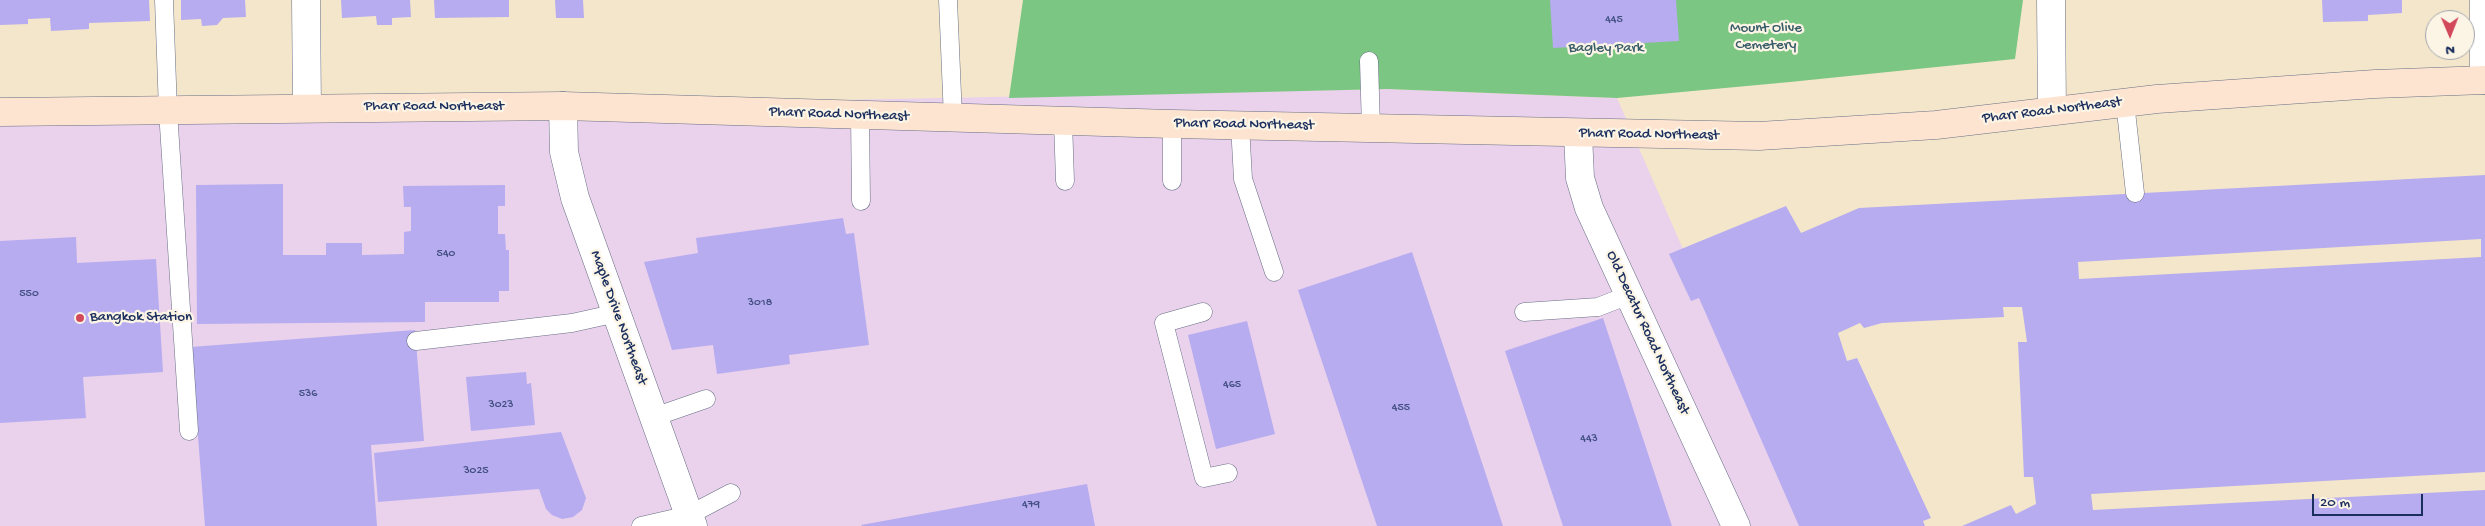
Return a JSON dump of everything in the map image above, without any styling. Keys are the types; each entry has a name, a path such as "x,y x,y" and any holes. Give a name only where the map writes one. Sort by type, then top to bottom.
{"street":[{"path":"306,0 307,108"},
{"path":"2052,0 2052,110"},
{"path":"2484,0 2485,80"},
{"name":"Pharr Road Northeast","path":"0,112 564,106 1172,124 1578,134 1759,136 1936,124 2126,102 2326,87 2485,80"},
{"name":"Maple Drive Northeast","path":"564,106 564,152 575,198 691,521"},
{"name":"Old Decatur Road Northeast","path":"1578,134 1580,178 1589,208 1736,526"}],"lane":[{"path":"164,0 168,111 189,431"},
{"path":"948,0 952,118"},
{"path":"1369,61 1371,128"},
{"path":"2126,102 2135,193"},
{"path":"860,116 861,201"},
{"path":"1064,121 1064,181"},
{"path":"1172,124 1172,181"},
{"path":"1240,125 1243,179 1274,272"},
{"path":"1524,312 1598,307 1629,295"},
{"path":"1204,312 1164,323 1204,478 1228,473"},
{"path":"416,341 572,323 617,313"},
{"path":"654,417 706,399"},
{"path":"641,526 691,521 731,493"}],"shaded area":[{"path":"1387,89 1617,98 1804,526 0,526 0,101 593,105"}],"green space":[{"name":"Bagley Park","path":"1023,0 2023,0 2015,59 1790,82 1617,98 1387,89 1009,98"}],"building":[{"path":"0,0 149,0 150,21 89,23 89,29 51,31 50,18 28,19 28,24 0,25"},
{"path":"181,0 245,0 246,17 223,18 217,25 202,26 201,19 181,20"},
{"path":"341,0 410,0 411,17 392,18 392,25 377,25 376,16 342,18"},
{"path":"434,0 509,0 509,17 435,18"},
{"path":"555,0 583,0 584,18 556,18"},
{"path":"1550,0 1676,0 1679,41 1553,48"},
{"path":"2322,0 2402,0 2402,13 2368,15 2368,21 2323,22"},
{"path":"2485,175 2485,472 2091,494 2093,510 2485,490 2485,526 1962,526 2011,505 2016,514 2036,504 2033,477 2024,477 2018,342 2027,342 2022,307 2003,307 2004,317 1882,323 1864,328 1860,323 1838,333 1847,361 1857,358 1931,518 1923,521 1925,526 1799,526 1699,298 1691,301 1669,254 1786,206 1801,233 1859,208","holes":["2481,239 2481,257 2079,279 2078,262"]},
{"path":"283,184 283,255 326,255 326,243 362,243 362,255 404,254 404,232 411,231 411,207 404,207 403,186 505,185 505,206 498,206 498,234 505,234 506,250 509,250 509,291 499,291 499,302 425,302 425,322 197,324 196,185"},
{"path":"843,218 846,234 854,233 869,345 789,355 790,364 717,374 713,345 672,350 644,262 698,253 696,238"},
{"name":"Bangkok Station","path":"76,237 77,263 156,259 163,372 83,377 86,418 0,423 0,241"},
{"path":"1412,252 1503,526 1377,526 1298,290"},
{"path":"1603,318 1672,526 1563,526 1505,351"},
{"path":"1247,321 1275,434 1216,449 1188,335"},
{"path":"415,330 424,441 371,445 377,526 205,526 191,347"},
{"path":"526,372 527,384 531,383 535,425 471,431 466,377"},
{"path":"561,432 586,498 582,510 573,517 562,519 552,515 546,509 539,489 378,502 374,453"},
{"path":"1087,484 1095,526 861,525"}],"place":[{"name":"Bangkok Station","path":"80,318"}],"park label":[{"name":"Mount Olive Cemetery","path":"1766,38"}]}
